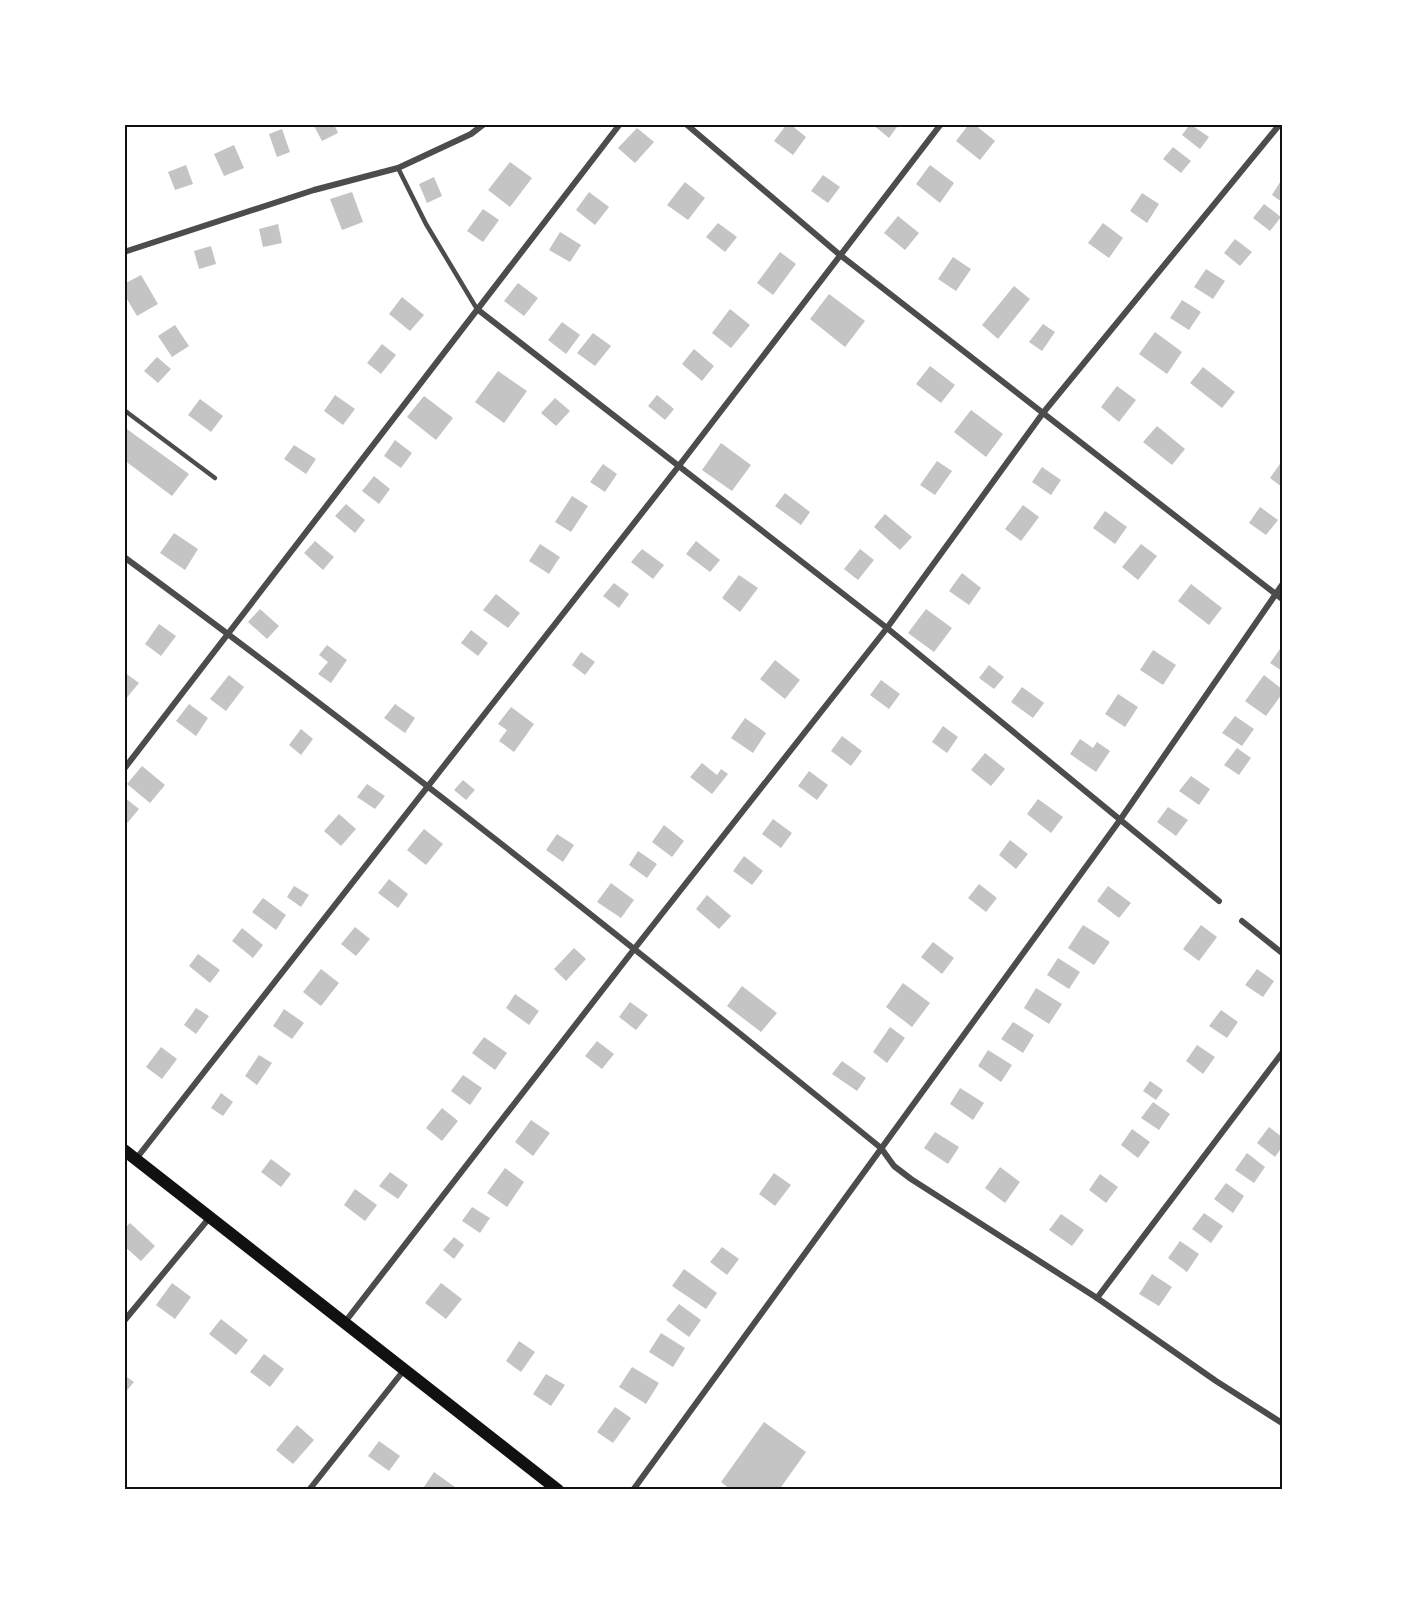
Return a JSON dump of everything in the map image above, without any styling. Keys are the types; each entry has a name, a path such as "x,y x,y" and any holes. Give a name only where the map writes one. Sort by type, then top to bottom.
{"main road":[{"path":"124,1150 558,1490"}],"street":[{"path":"124,252 314,190 398,168 471,134 484,124"},
{"path":"124,769 620,124"},
{"path":"686,124 840,255 1282,600"},
{"path":"136,1159 678,467 940,124"},
{"path":"345,1322 887,628 1043,413 1280,124"},
{"path":"477,309 887,628 1219,901"},
{"path":"124,557 228,633 428,786 635,948 881,1148 894,1166 911,1179 1097,1298 1216,1381 1282,1423"},
{"path":"633,1490 1120,820 1282,585"},
{"path":"1242,921 1282,953"},
{"path":"1097,1298 1282,1053"},
{"path":"124,1321 210,1216"},
{"path":"309,1490 404,1370"}],"lane":[{"path":"398,168 426,224 477,309"},
{"path":"124,410 215,478"}],"building":[{"path":"313,124 334,124 338,133 322,141"},
{"path":"787,124 806,137 793,155 774,141"},
{"path":"872,124 899,124 889,138"},
{"path":"969,124 974,124 995,141 980,160 956,141"},
{"path":"1190,124 1209,137 1200,149 1182,135"},
{"path":"637,128 654,142 635,163 618,148"},
{"path":"282,129 290,152 277,157 269,134"},
{"path":"234,145 244,168 224,176 214,154"},
{"path":"1173,147 1191,161 1181,173 1163,159"},
{"path":"510,162 532,178 510,207 488,190"},
{"path":"186,165 193,184 175,190 168,172"},
{"path":"930,165 954,183 940,203 916,184"},
{"path":"823,175 840,187 828,203 811,191"},
{"path":"434,177 442,196 427,203 419,184"},
{"path":"1282,179 1282,202 1272,195"},
{"path":"685,182 705,198 688,220 667,205"},
{"path":"352,192 363,222 342,230 330,199"},
{"path":"589,192 609,207 595,225 576,210"},
{"path":"1142,193 1159,204 1147,223 1130,211"},
{"path":"1264,204 1281,217 1270,231 1253,218"},
{"path":"483,209 499,220 483,242 467,231"},
{"path":"898,216 919,233 905,250 884,233"},
{"path":"718,223 737,237 725,252 706,237"},
{"path":"1103,223 1123,238 1109,258 1088,243"},
{"path":"278,224 282,243 263,247 259,229"},
{"path":"560,232 581,245 570,262 549,250"},
{"path":"1235,239 1252,252 1240,266 1224,253"},
{"path":"211,246 216,264 199,269 194,251"},
{"path":"780,252 796,264 773,295 757,283"},
{"path":"953,257 971,269 956,291 938,279"},
{"path":"1206,269 1225,281 1213,299 1194,287"},
{"path":"141,275 158,304 137,316 124,294 124,284"},
{"path":"518,283 538,298 524,316 504,301"},
{"path":"1014,286 1030,299 998,339 982,325"},
{"path":"829,294 865,321 845,347 810,319"},
{"path":"402,297 424,315 410,331 389,314"},
{"path":"1182,300 1201,312 1189,330 1170,318"},
{"path":"730,309 750,325 731,348 712,333"},
{"path":"562,322 580,335 566,354 548,340"},
{"path":"1043,324 1055,332 1042,351 1029,342"},
{"path":"175,325 189,346 172,357 158,336"},
{"path":"1155,332 1182,352 1167,374 1139,354"},
{"path":"593,333 611,346 595,366 577,353"},
{"path":"382,344 396,355 381,374 367,363"},
{"path":"694,349 714,366 702,381 682,364"},
{"path":"157,357 171,369 158,383 144,371"},
{"path":"930,366 955,385 941,403 916,384"},
{"path":"1203,367 1235,392 1222,408 1190,383"},
{"path":"498,371 527,391 504,423 475,402"},
{"path":"1117,386 1136,400 1119,422 1101,407"},
{"path":"335,395 355,409 343,425 324,411"},
{"path":"657,395 674,409 665,420 648,406"},
{"path":"424,396 453,418 436,440 407,417"},
{"path":"555,398 570,411 556,426 541,413"},
{"path":"200,399 223,416 211,432 188,415"},
{"path":"971,410 1003,434 986,457 954,432"},
{"path":"1157,426 1185,449 1172,465 1143,442"},
{"path":"124,427 189,474 172,496 124,460"},
{"path":"395,440 412,453 401,468 384,456"},
{"path":"721,443 751,465 732,491 702,470"},
{"path":"294,445 316,459 306,474 284,459"},
{"path":"937,461 952,471 935,495 920,485"},
{"path":"1282,461 1282,487 1270,478"},
{"path":"603,464 617,474 605,492 590,482"},
{"path":"1042,467 1061,480 1051,495 1032,482"},
{"path":"374,476 390,489 379,504 362,491"},
{"path":"785,493 810,512 801,525 775,506"},
{"path":"572,496 588,506 571,532 555,522"},
{"path":"346,504 365,520 355,533 335,516"},
{"path":"1023,505 1039,517 1021,541 1005,529"},
{"path":"1260,507 1278,520 1266,535 1249,523"},
{"path":"1105,511 1127,527 1115,544 1093,528"},
{"path":"885,514 912,537 900,550 874,527"},
{"path":"174,533 198,549 185,570 160,553"},
{"path":"315,541 334,557 323,570 304,553"},
{"path":"696,541 720,560 710,572 686,554"},
{"path":"540,544 560,557 549,574 529,561"},
{"path":"1141,544 1157,556 1138,580 1122,567"},
{"path":"642,549 664,565 653,579 631,562"},
{"path":"860,549 874,560 858,580 844,569"},
{"path":"962,573 981,588 969,605 949,591"},
{"path":"739,575 758,588 740,612 722,598"},
{"path":"614,583 629,594 619,608 603,596"},
{"path":"1191,584 1222,608 1209,625 1178,601"},
{"path":"496,594 520,613 508,628 483,610"},
{"path":"260,609 279,626 267,639 248,622"},
{"path":"926,609 952,628 934,652 908,633"},
{"path":"159,624 176,636 161,656 145,644"},
{"path":"471,630 488,643 478,656 461,643"},
{"path":"327,645 347,660 331,683 318,674 328,662 319,655"},
{"path":"1280,649 1282,650 1282,671 1270,663"},
{"path":"1153,650 1176,665 1163,685 1140,670"},
{"path":"581,652 595,662 585,675 572,665"},
{"path":"775,660 800,680 785,699 760,679"},
{"path":"989,665 1004,677 994,689 979,678"},
{"path":"124,672 139,683 124,701"},
{"path":"229,675 244,687 226,711 210,699"},
{"path":"1264,675 1282,689 1282,694 1266,716 1245,701"},
{"path":"881,680 900,694 889,709 870,695"},
{"path":"1022,687 1044,703 1033,718 1011,702"},
{"path":"1118,694 1138,707 1125,727 1105,714"},
{"path":"189,704 208,718 196,736 176,721"},
{"path":"395,704 415,718 405,733 384,718"},
{"path":"511,707 534,724 514,752 499,741 507,730 498,724"},
{"path":"1235,716 1254,729 1242,746 1222,733"},
{"path":"745,718 766,733 753,753 731,738"},
{"path":"943,726 958,737 947,753 932,742"},
{"path":"301,729 313,739 301,755 289,745"},
{"path":"842,736 862,751 851,766 831,751"},
{"path":"1080,739 1093,748 1097,742 1110,751 1096,772 1070,754"},
{"path":"1237,748 1251,758 1239,775 1224,765"},
{"path":"985,753 1005,769 991,786 971,770"},
{"path":"702,763 717,775 721,769 728,774 712,794 690,777"},
{"path":"142,766 165,785 150,803 127,784"},
{"path":"809,771 828,785 817,800 798,786"},
{"path":"1191,776 1210,789 1199,805 1179,791"},
{"path":"463,780 475,790 466,800 454,790"},
{"path":"367,784 385,796 375,809 357,797"},
{"path":"124,797 139,809 124,827"},
{"path":"1038,799 1063,817 1051,833 1027,814"},
{"path":"1168,807 1188,820 1176,836 1157,822"},
{"path":"339,814 356,829 341,846 324,831"},
{"path":"773,819 792,833 781,848 762,834"},
{"path":"664,825 684,841 672,857 652,842"},
{"path":"424,829 443,844 426,865 407,850"},
{"path":"557,834 574,845 563,862 546,850"},
{"path":"1010,840 1028,854 1016,869 999,855"},
{"path":"638,851 657,864 647,878 629,865"},
{"path":"744,856 763,871 752,885 733,871"},
{"path":"389,879 408,894 398,908 378,893"},
{"path":"611,883 634,900 621,918 597,902"},
{"path":"979,884 997,898 986,912 968,898"},
{"path":"294,886 309,895 301,907 287,897"},
{"path":"1108,886 1131,903 1119,918 1097,901"},
{"path":"707,895 731,916 719,929 696,909"},
{"path":"263,898 286,915 276,930 252,912"},
{"path":"1083,925 1110,942 1094,965 1068,948"},
{"path":"1201,925 1217,937 1199,961 1183,949"},
{"path":"355,927 370,939 356,956 341,944"},
{"path":"242,928 263,945 253,958 232,941"},
{"path":"933,942 954,958 942,974 921,957"},
{"path":"574,948 586,959 566,981 554,969"},
{"path":"198,954 220,970 210,983 189,966"},
{"path":"1058,958 1080,972 1069,989 1047,975"},
{"path":"321,969 339,983 321,1006 303,992"},
{"path":"1257,969 1274,981 1263,997 1245,985"},
{"path":"903,983 930,1003 912,1027 886,1007"},
{"path":"742,986 777,1013 761,1032 727,1006"},
{"path":"1036,988 1062,1004 1049,1024 1024,1008"},
{"path":"515,994 539,1011 529,1025 506,1008"},
{"path":"630,1002 648,1015 636,1030 619,1017"},
{"path":"196,1008 209,1016 196,1034 184,1025"},
{"path":"284,1009 304,1023 292,1039 273,1026"},
{"path":"1221,1010 1238,1022 1227,1038 1209,1026"},
{"path":"1013,1022 1034,1035 1023,1053 1001,1039"},
{"path":"890,1027 905,1038 887,1063 873,1052"},
{"path":"484,1037 507,1053 495,1070 472,1053"},
{"path":"597,1041 614,1054 602,1069 585,1056"},
{"path":"1197,1045 1215,1057 1203,1074 1186,1061"},
{"path":"161,1047 177,1059 162,1079 146,1067"},
{"path":"988,1050 1012,1065 1001,1082 978,1066"},
{"path":"259,1055 272,1063 257,1085 245,1076"},
{"path":"842,1061 866,1078 857,1091 832,1074"},
{"path":"463,1075 482,1088 470,1105 451,1091"},
{"path":"1150,1081 1163,1090 1156,1100 1143,1091"},
{"path":"960,1088 984,1103 973,1120 950,1104"},
{"path":"221,1093 233,1102 223,1116 211,1108"},
{"path":"1153,1102 1170,1114 1159,1130 1141,1118"},
{"path":"442,1108 458,1121 442,1141 426,1128"},
{"path":"531,1120 550,1133 533,1156 515,1142"},
{"path":"1269,1127 1282,1137 1282,1147 1275,1157 1257,1143"},
{"path":"1132,1129 1150,1142 1138,1158 1121,1145"},
{"path":"935,1132 959,1147 948,1164 924,1148"},
{"path":"1247,1153 1265,1167 1254,1183 1235,1170"},
{"path":"271,1159 291,1174 281,1187 261,1172"},
{"path":"1000,1167 1020,1182 1005,1203 985,1188"},
{"path":"505,1168 524,1182 507,1207 487,1193"},
{"path":"390,1172 408,1185 398,1199 379,1186"},
{"path":"774,1173 791,1185 775,1206 759,1194"},
{"path":"1100,1174 1118,1187 1106,1203 1089,1190"},
{"path":"1226,1183 1244,1196 1233,1213 1214,1199"},
{"path":"355,1189 377,1205 365,1221 344,1205"},
{"path":"472,1207 490,1218 480,1233 462,1221"},
{"path":"1204,1213 1223,1226 1211,1243 1192,1229"},
{"path":"1061,1214 1084,1230 1072,1246 1049,1230"},
{"path":"130,1223 155,1246 141,1261 124,1246 124,1229"},
{"path":"454,1237 464,1245 454,1259 443,1250"},
{"path":"1180,1241 1199,1254 1187,1272 1168,1258"},
{"path":"722,1247 739,1259 727,1275 710,1262"},
{"path":"684,1269 717,1293 706,1309 672,1286"},
{"path":"1152,1274 1172,1287 1159,1306 1139,1294"},
{"path":"172,1283 191,1297 175,1319 156,1305"},
{"path":"441,1283 462,1299 446,1319 425,1303"},
{"path":"679,1304 701,1320 689,1337 666,1320"},
{"path":"221,1319 248,1340 236,1355 209,1334"},
{"path":"661,1333 685,1348 673,1367 649,1352"},
{"path":"519,1341 535,1352 521,1372 506,1361"},
{"path":"264,1354 284,1369 270,1387 250,1372"},
{"path":"632,1367 659,1383 646,1404 619,1387"},
{"path":"546,1374 565,1385 551,1406 533,1394"},
{"path":"124,1375 134,1382 124,1394"},
{"path":"615,1407 631,1418 613,1443 597,1432"},
{"path":"764,1422 806,1452 779,1490 731,1490 721,1482"},
{"path":"297,1425 314,1440 293,1464 276,1450"},
{"path":"379,1441 400,1456 389,1471 368,1456"},
{"path":"434,1472 459,1490 422,1490"}]}
